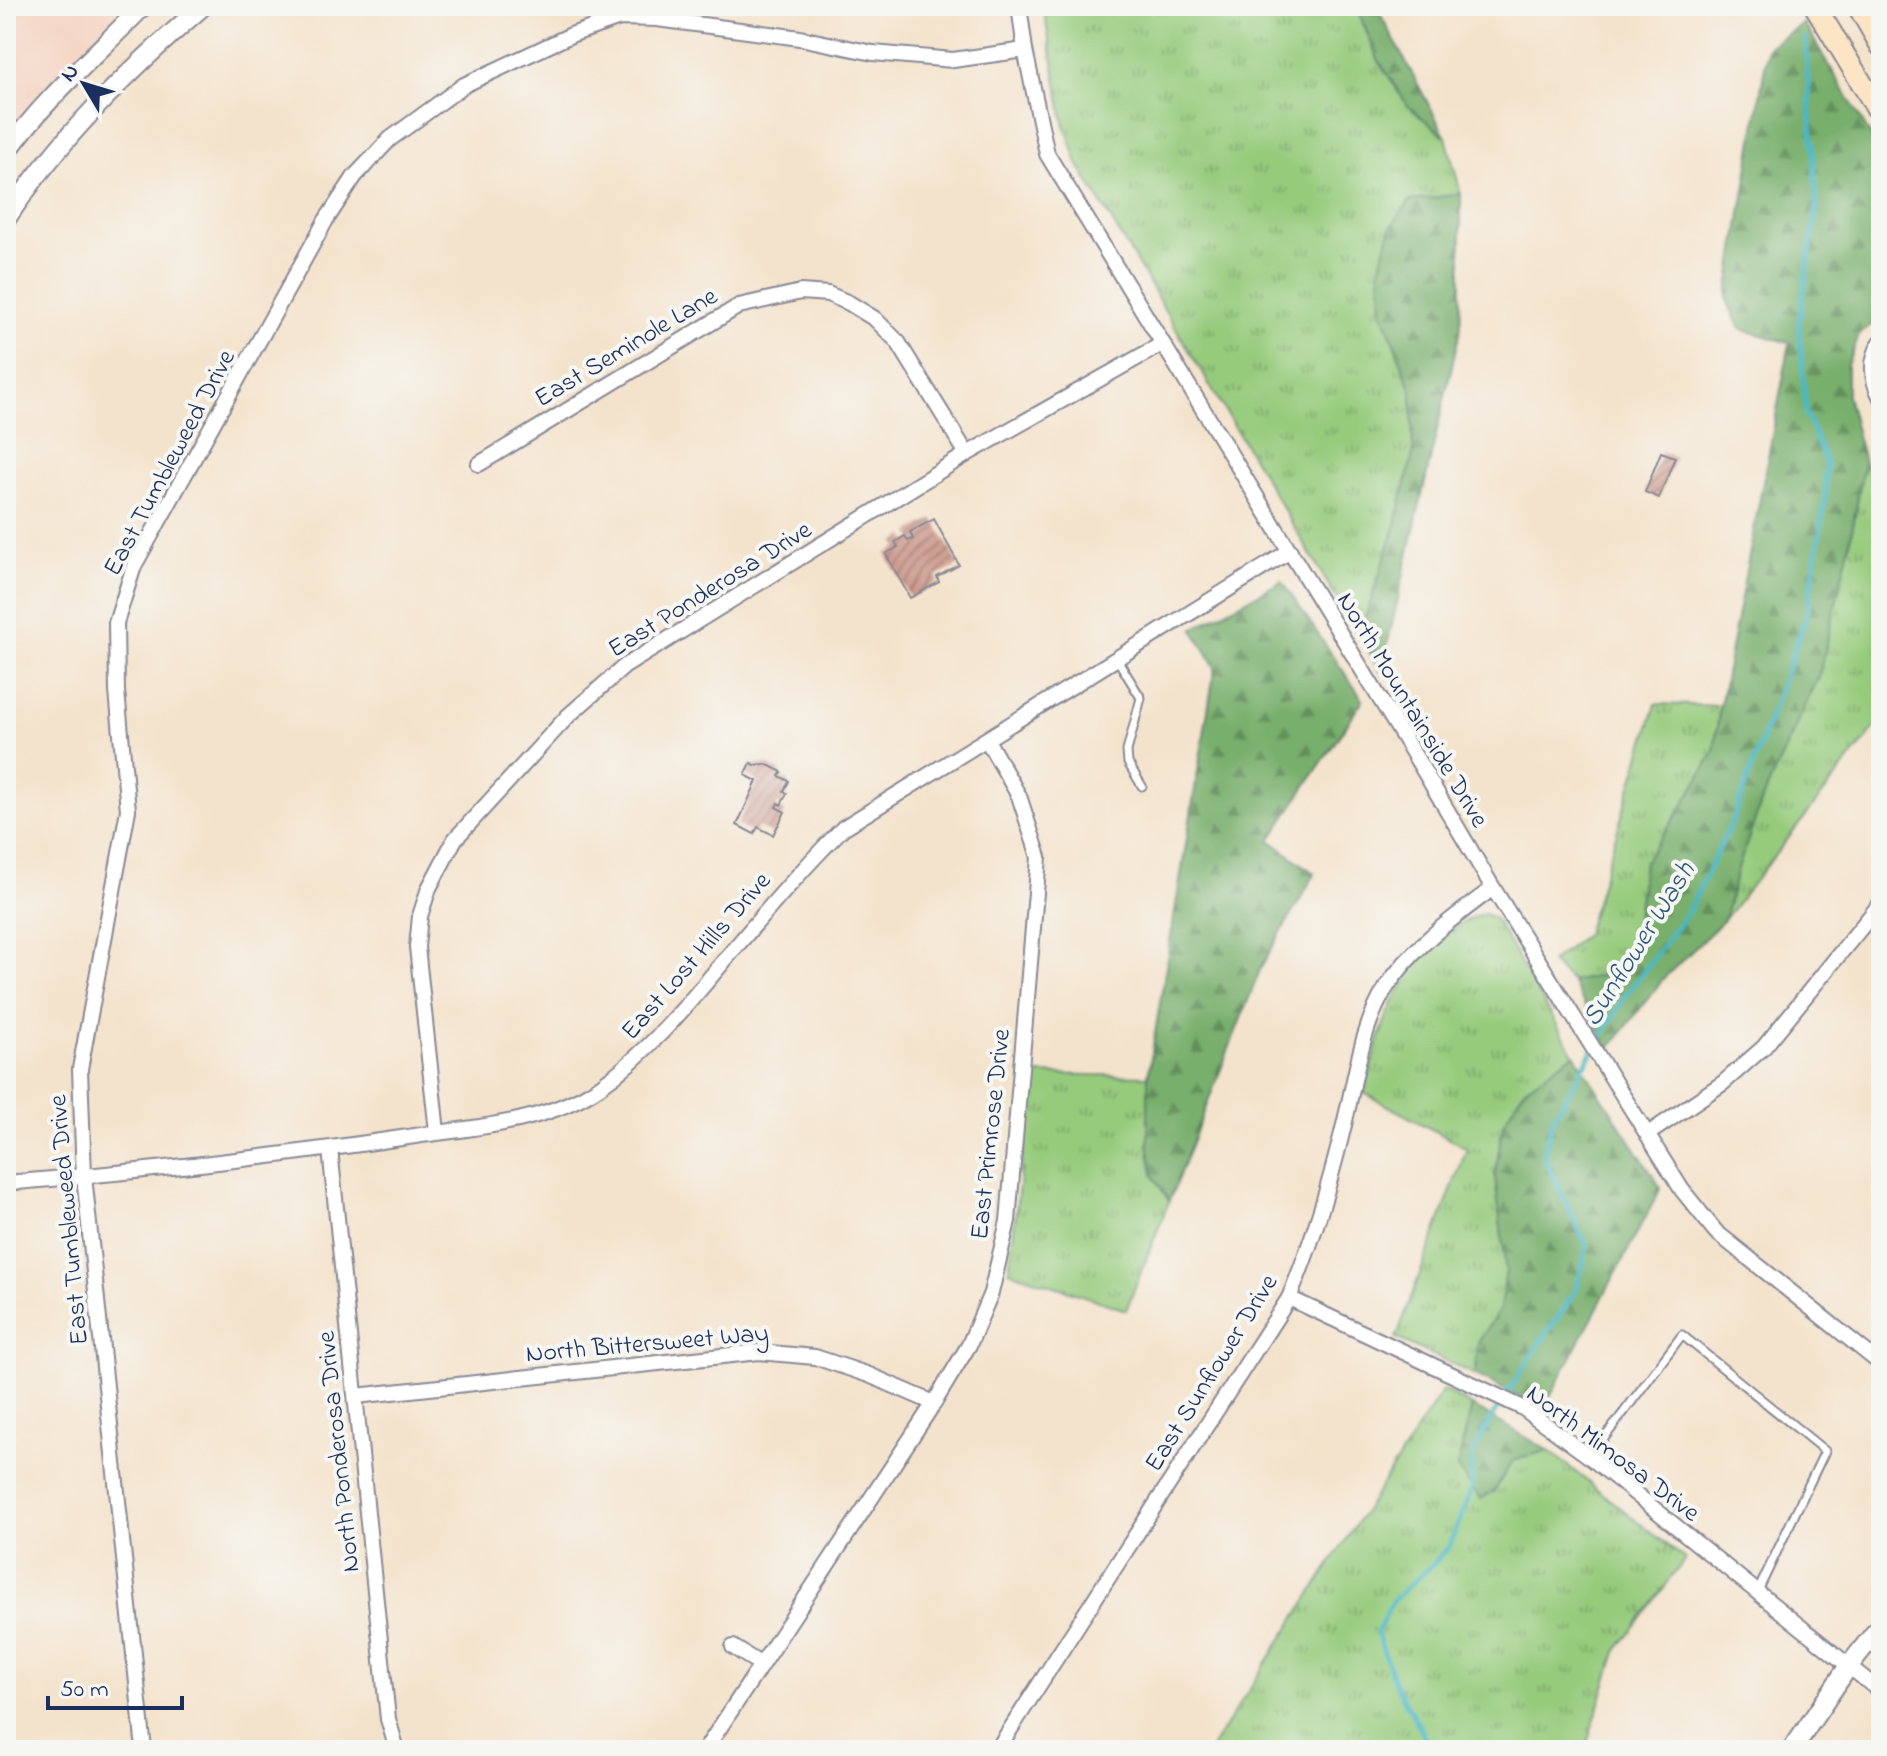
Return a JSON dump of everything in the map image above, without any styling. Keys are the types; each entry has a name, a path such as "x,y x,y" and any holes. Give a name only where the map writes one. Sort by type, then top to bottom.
{"main road":[{"path":"1815,6 1881,115"},
{"path":"1858,6 1881,46"}],"street":[{"path":"6,153 19,134 143,6"},
{"path":"6,219 66,138 143,57 203,6"},
{"name":"North Mountainside Drive","path":"1019,6 1047,154 1493,888 1682,1190 1716,1232 1881,1364"},
{"name":"East Tumbleweed Drive","path":"144,1750 84,1176 80,1069 128,810 117,691 116,623 134,566 326,220 355,176 390,139 464,85 571,35 620,18 657,19 800,38 873,53 953,60 1025,50"},
{"name":"East Seminole Lane","path":"479,464 739,306 801,292 828,294 875,319 898,342 967,454"},
{"path":"1881,342 1872,367 1873,380 1881,398"},
{"name":"East Ponderosa Drive","path":"437,1132 417,947 420,916 429,888 455,839 568,716 625,666 967,454 1162,344"},
{"name":"East Lost Hills Drive","path":"6,1183 330,1149 511,1123 554,1110 596,1088 637,1058 672,1022 790,882 843,828 1290,551"},
{"name":"East Primrose Drive","path":"705,1750 934,1403 969,1345 991,1293 1008,1221 1039,857 1019,796 987,740"},
{"name":"East Sunflower Drive","path":"997,1750 1289,1298 1309,1251 1370,1020 1384,991 1403,965 1440,927 1493,888"},
{"path":"1648,1134 1723,1083 1764,1047 1881,903"},
{"name":"North Ponderosa Drive","path":"330,1149 388,1719 397,1750"},
{"name":"North Mimosa Drive","path":"1289,1298 1523,1408 1590,1457 1881,1692"},
{"name":"North Bittersweet Way","path":"356,1396 759,1352 815,1357 869,1375 934,1403"},
{"path":"1792,1750 1848,1667 1881,1625"},
{"path":"733,1647 760,1664"}],"lane":[{"path":"1117,659 1141,698 1127,751 1128,763 1142,786"},
{"path":"1590,1457 1682,1335 1825,1451 1757,1593"}],"shaded area":[{"path":"6,6 143,6 6,153"}],"green space":[{"path":"1043,6 1356,6 1379,61 1408,106 1446,137 1461,194 1410,202 1382,311 1412,391 1413,454 1395,528 1359,636 1078,164 1064,122"},
{"path":"1356,6 1376,6 1446,137 1408,106 1379,61"},
{"path":"1804,23 1881,153 1881,317 1859,335 1847,365 1847,396 1864,462 1850,542 1819,676 1763,797 1724,920 1664,978 1609,1049 1572,982 1613,973 1634,943 1644,862 1683,806 1714,752 1720,706 1790,343 1740,329 1727,300 1768,47"},
{"path":"1461,194 1461,327 1381,672 1359,636 1395,528 1413,454 1412,391 1382,311 1380,270 1390,228 1410,201"},
{"path":"1864,462 1881,507 1881,720 1724,920 1763,797 1819,676 1850,542"},
{"path":"1282,581 1363,700 1270,840 1315,874 1262,965 1169,1201 1153,1175 1148,1144 1148,1076 1215,667 1193,629"},
{"path":"1656,704 1720,706 1714,752 1683,806 1644,862 1634,943 1613,973 1572,982 1551,962 1586,934"},
{"path":"1485,914 1495,919 1574,1054 1524,1089 1495,1176 1506,1272 1500,1309 1478,1343 1476,1375 1396,1338 1467,1148 1364,1093 1390,1009 1410,974 1452,931 1467,920"},
{"path":"1574,1054 1661,1188 1543,1410 1476,1375 1478,1343 1500,1309 1506,1272 1495,1176 1503,1123 1524,1089"},
{"path":"1032,1074 1148,1076 1148,1144 1153,1175 1169,1201 1126,1310 1009,1271"},
{"path":"1443,1390 1472,1406 1457,1468 1493,1492 1512,1461 1548,1450 1685,1559 1616,1652 1585,1750 1210,1750"},
{"path":"1472,1406 1548,1450 1513,1461 1493,1492 1481,1499 1457,1468"}],"building":[{"path":"1661,452 1675,457 1659,498 1645,492"},
{"path":"934,519 959,565 937,577 939,582 910,598 886,554 898,547 895,542 905,536 908,541 913,539 910,532"},
{"path":"751,763 766,764 782,772 779,776 789,781 781,805 778,803 776,807 785,812 773,835 758,827 754,834 737,825 757,781 745,775"}],"waterway":[{"name":"Sunflower Wash","path":"1428,1750 1422,1731 1395,1684 1377,1633 1393,1600 1449,1547 1472,1489 1472,1455 1488,1423 1576,1291 1587,1247 1544,1157 1552,1121 1625,996 1688,912 1733,820 1807,614 1825,499 1826,463 1806,414 1799,323 1817,206 1805,38"}]}
